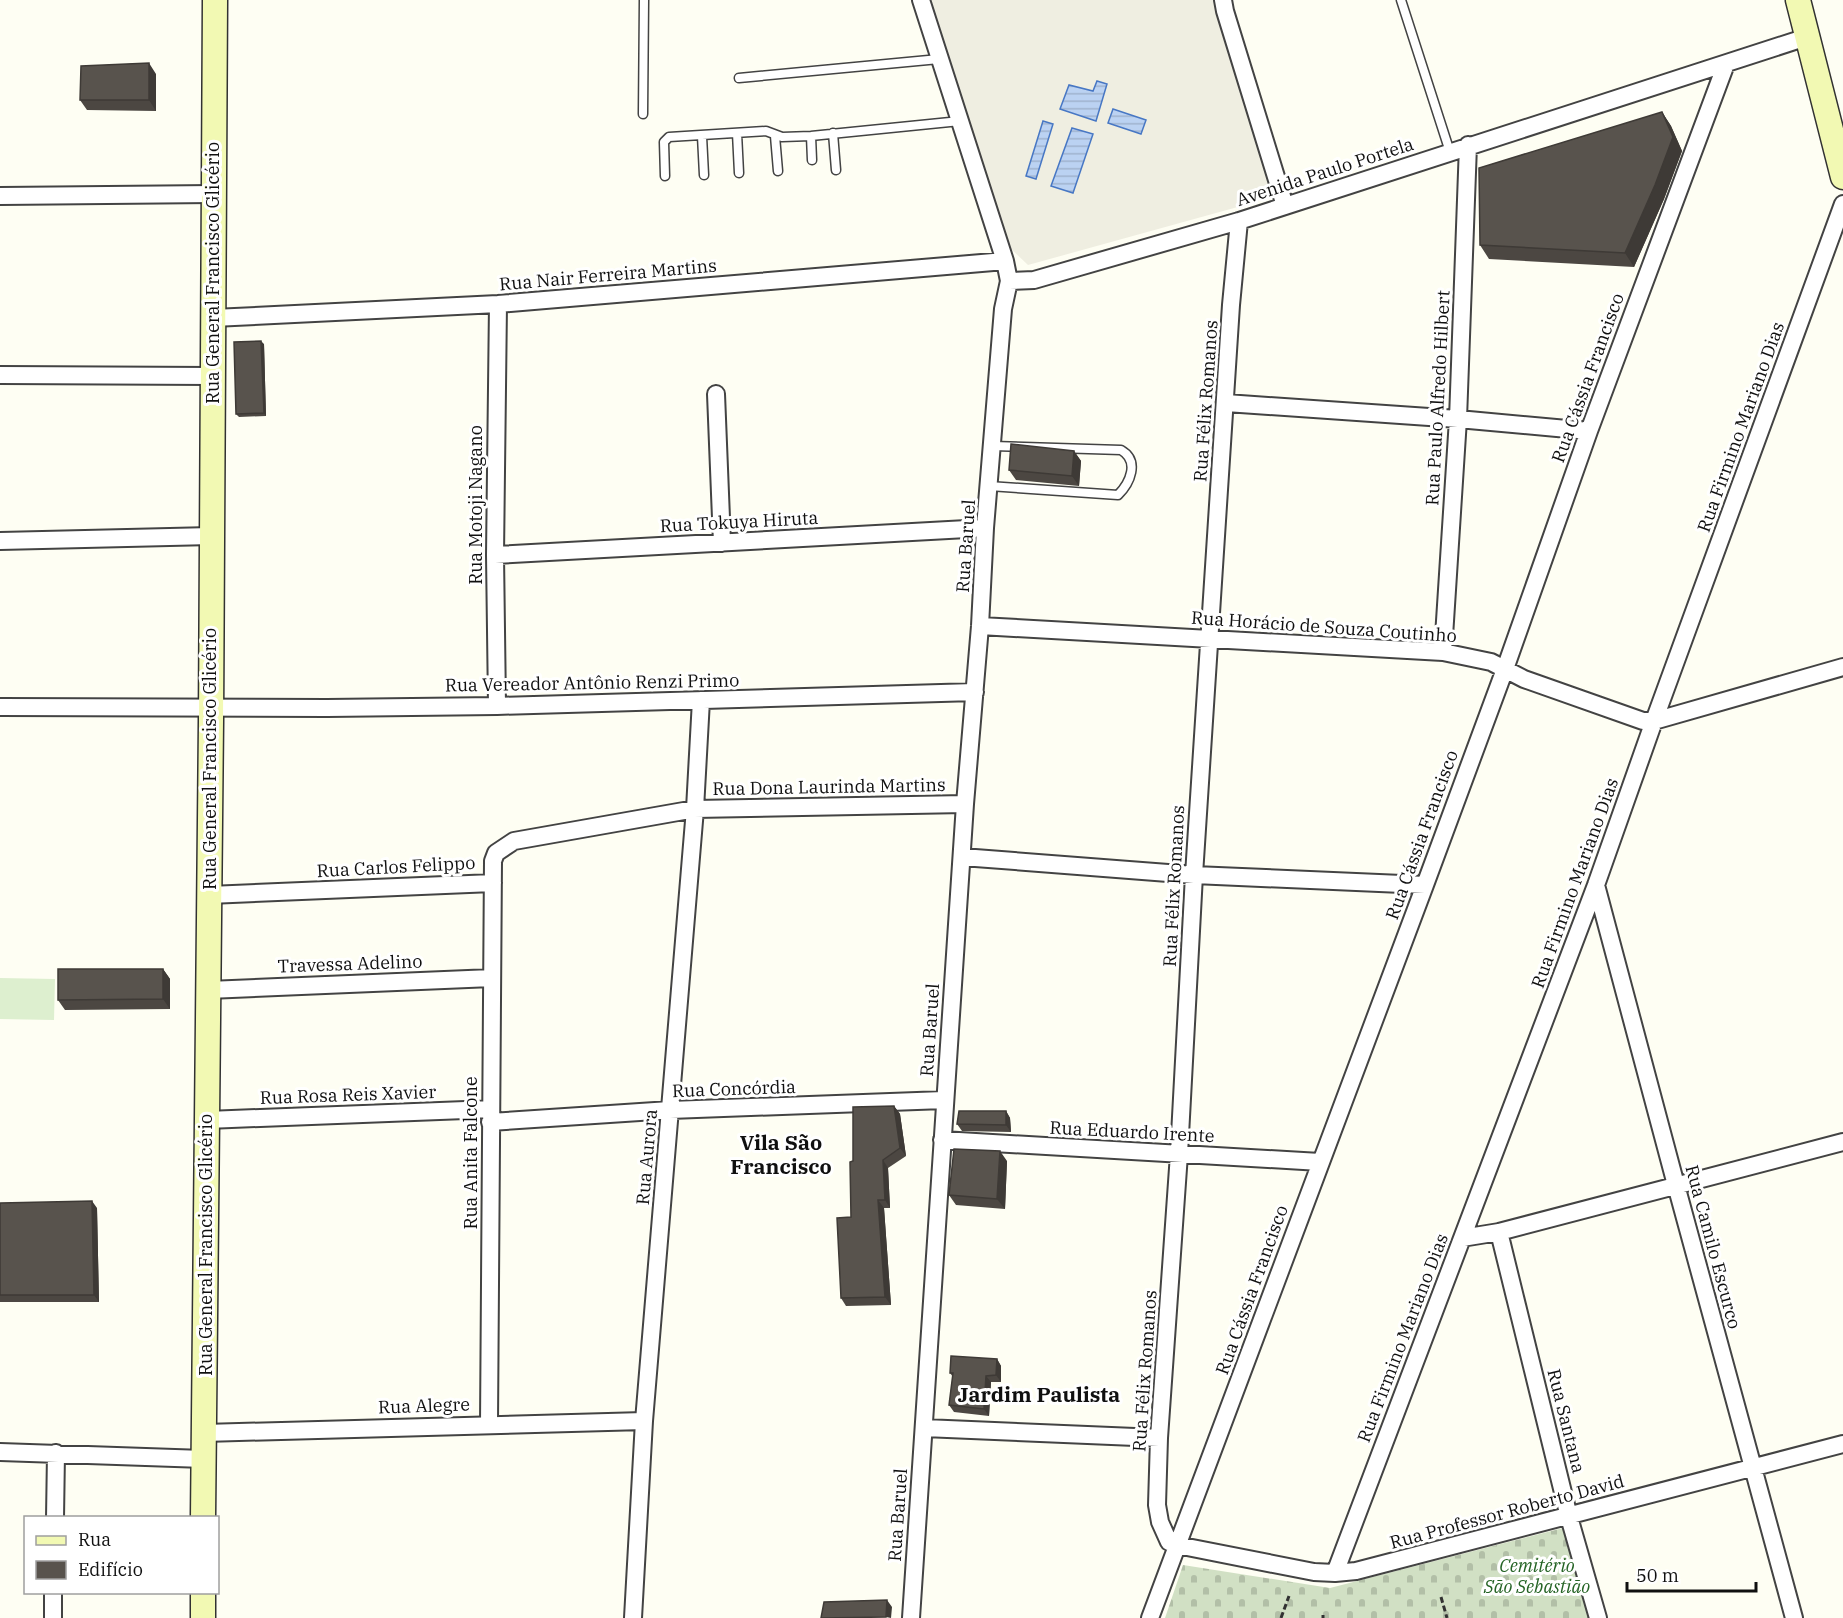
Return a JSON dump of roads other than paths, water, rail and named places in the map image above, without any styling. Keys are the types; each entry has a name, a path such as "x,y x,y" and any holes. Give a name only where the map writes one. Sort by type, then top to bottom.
{"main road":[{"name":"Rua General Francisco Glicério","path":"203,1516 215,0"},
{"path":"1798,0 1843,177"},
{"path":"202,1618 203,1594"}],"street":[{"path":"921,0 1005,261 1009,281 1003,309 993,446"},
{"path":"1223,0 1286,206"},
{"name":"Avenida Paulo Portela","path":"1009,281 1034,280 1239,221 1807,37"},
{"name":"Rua Cássia Francisco","path":"1150,1618 1425,885 1505,669 1589,431 1726,64"},
{"name":"Rua Paulo Alfredo Hilbert","path":"1443,652 1458,419 1468,145"},
{"path":"0,196 214,194"},
{"name":"Rua Firmino Mariano Dias","path":"1335,1573 1596,885 1843,204"},
{"name":"Rua Félix Romanos","path":"1177,1545 1169,1542 1160,1522 1157,1505 1159,1438 1179,1154 1209,639 1231,305 1239,221"},
{"name":"Rua Nair Ferreira Martins","path":"213,318 498,304 1005,261"},
{"name":"Rua Motoji Nagano","path":"497,706 495,555 498,304"},
{"path":"0,375 213,376"},
{"path":"716,394 722,543"},
{"path":"1226,403 1458,419 1589,431"},
{"name":"Rua Baruel","path":"911,1618 944,1100 980,626 985,528 993,446"},
{"name":"Rua Tokuya Hiruta","path":"495,555 985,528"},
{"path":"0,541 212,536"},
{"name":"Rua Horácio de Souza Coutinho","path":"980,626 1443,652 1476,657 1524,679 1643,721 1654,721"},
{"path":"1654,721 1843,667"},
{"name":"Rua Vereador Antônio Renzi Primo","path":"0,707 497,706 975,692"},
{"name":"Rua Aurora","path":"633,1618 644,1421 701,700"},
{"name":"Rua Dona Laurinda Martins","path":"694,809 965,804"},
{"name":"Rua Carlos Felippo","path":"209,895 493,883 493,861 496,853 514,842 694,809"},
{"path":"962,857 1194,875 1425,885"},
{"name":"Rua Anita Falcone","path":"489,1424 493,883"},
{"name":"Rua Camilo Escurco","path":"1596,885 1794,1618"},
{"name":"Travessa Adelino","path":"208,990 492,978"},
{"name":"Rua Concórdia","path":"491,1115 944,1100"},
{"name":"Rua Rosa Reis Xavier","path":"207,1120 491,1115"},
{"name":"Rua Eduardo Irente","path":"942,1140 1320,1162"},
{"path":"1462,1238 1499,1232 1843,1142"},
{"name":"Rua Santana","path":"1499,1232 1569,1517 1598,1618"},
{"name":"Rua Alegre","path":"204,1433 644,1421"},
{"path":"924,1428 1159,1438"},
{"name":"Rua Professor Roberto David","path":"1177,1545 1314,1572 1356,1571 1843,1444"},
{"path":"0,1452 204,1459"},
{"path":"55,1516 56,1453"},
{"path":"52,1618 53,1594"}],"lane":[{"path":"643,114 644,0"},
{"path":"1401,0 1450,152"},
{"path":"739,78 939,59"},
{"path":"665,176 666,139 766,131 775,136 811,136 960,121"},
{"path":"737,133 740,173"},
{"path":"833,133 836,170"},
{"path":"702,136 704,175"},
{"path":"775,136 778,171"},
{"path":"811,136 812,159"},
{"path":"989,486 1118,495 1127,487 1131,475 1132,461 1129,454 1122,450 993,446"}],"water":[{"path":"1097,81 1107,84 1096,121 1060,109 1069,85 1093,91"},
{"path":"1113,109 1146,120 1141,134 1108,123"},
{"path":"1043,121 1053,124 1036,179 1026,176"},
{"path":"1072,128 1093,134 1073,193 1051,186"}],"district":[{"name":"Vila São Francisco","path":"781,1155"},
{"name":"Jardim Paulista","path":"1039,1395"}],"park label":[{"name":"Cemitério São Sebastião","path":"1537,1576"}]}
